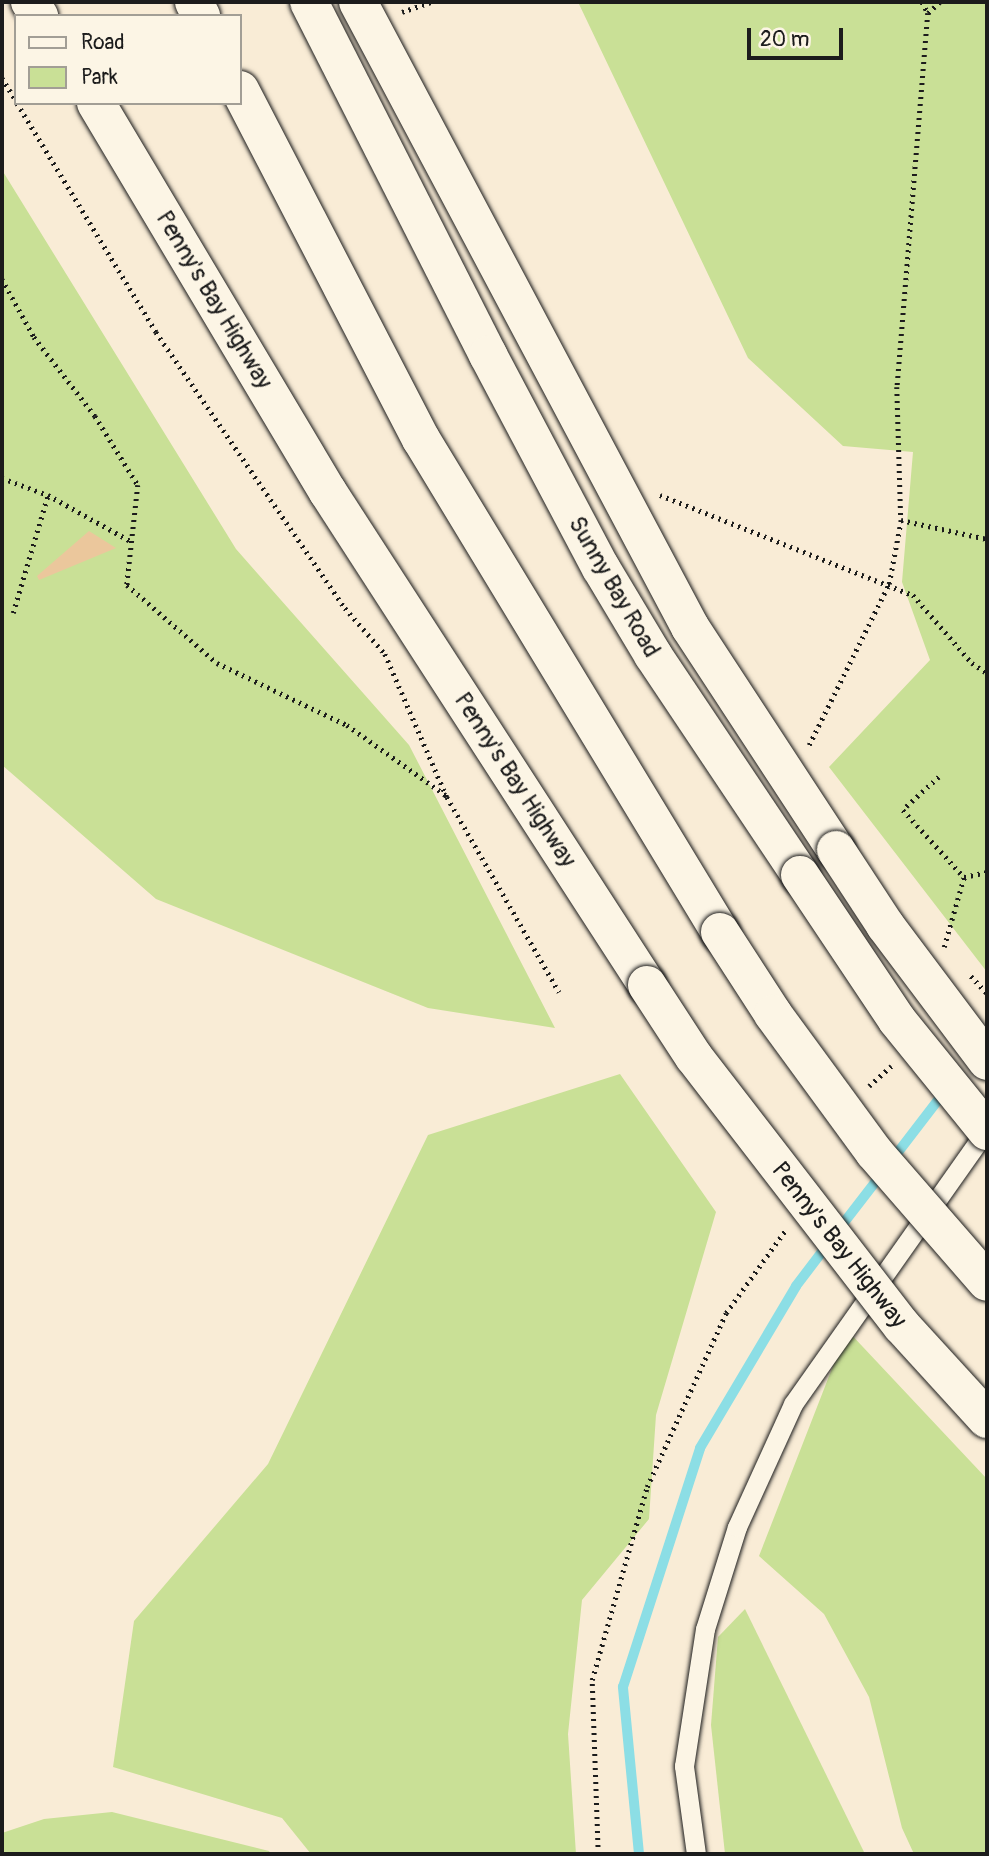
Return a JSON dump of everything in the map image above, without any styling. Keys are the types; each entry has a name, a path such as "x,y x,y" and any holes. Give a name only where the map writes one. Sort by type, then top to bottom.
{"main road":[{"name":"Sunny Bay Road","path":"309,2 488,355 601,568 653,655 897,1020 987,1130"},
{"name":"Sunny Bay Road","path":"358,2 639,536 691,627 886,925 987,1061"},
{"path":"242,94 421,439 720,932 773,1014 874,1152 987,1282"},
{"name":"Penny's Bay Highway","path":"97,105 328,492 694,1057 902,1326 987,1419"}],"lane":[{"path":"696,1854 684,1766 705,1629 737,1527 793,1404 987,1130"}],"path":[{"path":"395,14 430,2"},
{"path":"805,751 889,584 901,520 897,387 928,13 922,2"},
{"path":"928,13 940,2"},
{"path":"2,78 14,97"},
{"path":"19,105 156,332 345,608 385,654 447,797 559,992"},
{"path":"2,279 34,337 96,416 138,485 127,585 217,663 347,725 447,797"},
{"path":"2,478 48,495 132,542"},
{"path":"656,493 913,595 972,663 987,673"},
{"path":"13,613 48,495"},
{"path":"901,520 987,540"},
{"path":"939,777 903,810 964,877"},
{"path":"964,877 987,872"},
{"path":"952,956 944,947 964,877"},
{"path":"961,966 987,993"},
{"path":"598,1854 592,1680 647,1487 726,1313 790,1223"}],"green space":[{"path":"578,2 987,2 987,972 829,767 930,660 902,582 913,452 843,446 748,358"},
{"path":"2,170 236,549 409,745 555,1028 428,1008 156,899 2,765"},
{"path":"620,1074 716,1212 656,1415 649,1519 582,1600 568,1734 576,1854 311,1854 282,1818 113,1767 134,1621 268,1464 428,1135"},
{"path":"847,1330 987,1479 987,1854 914,1854 902,1828 869,1697 824,1614 759,1556"},
{"path":"745,1609 865,1854 725,1854 711,1725 718,1637"},
{"path":"112,1812 269,1851 271,1854 2,1854 2,1833 44,1819"}],"building":[{"path":"89,531 116,548 39,580 37,576"}],"waterway":[{"path":"892,1160 945,1091"},
{"path":"839,1229 883,1172"},
{"path":"639,1854 623,1687 700,1448 796,1286 828,1244"}]}
